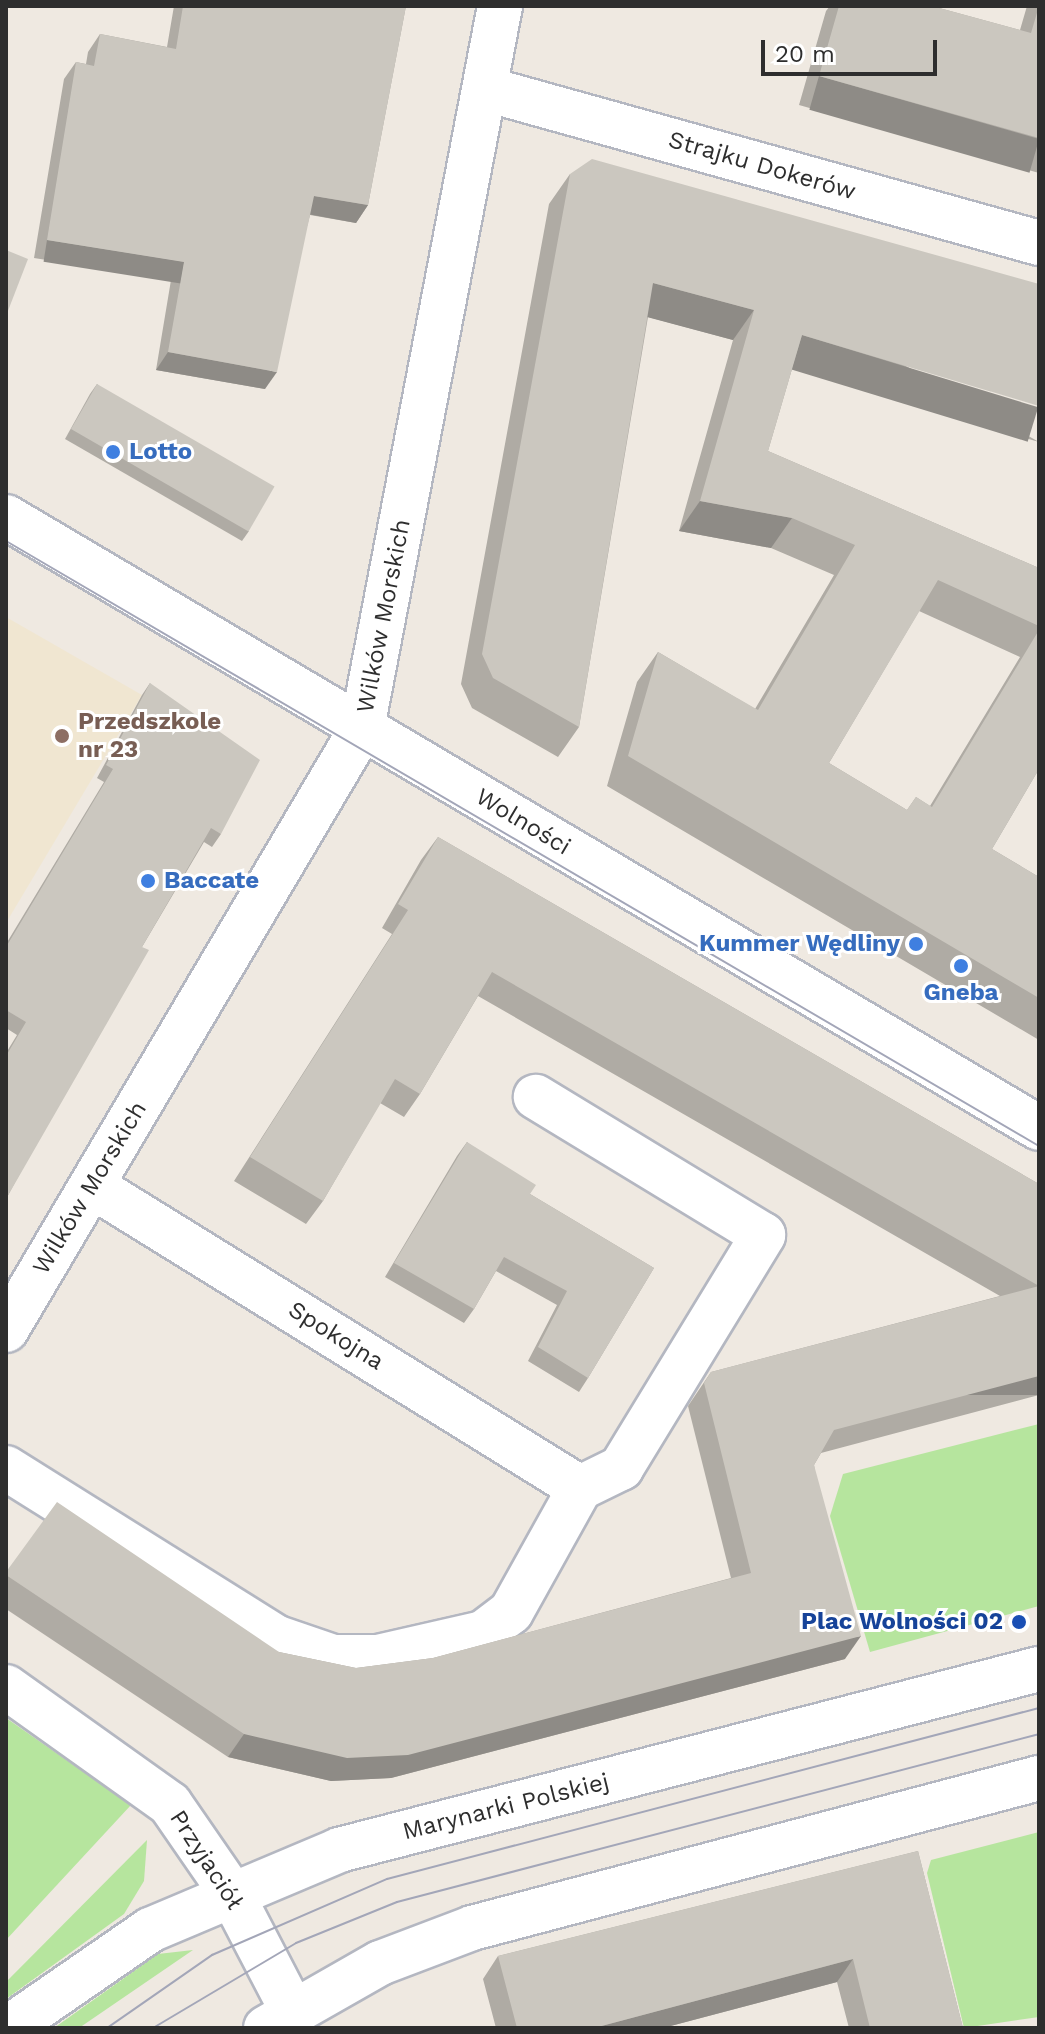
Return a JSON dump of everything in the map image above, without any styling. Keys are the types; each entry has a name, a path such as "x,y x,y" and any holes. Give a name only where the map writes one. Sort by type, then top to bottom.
{"street":[{"name":"Wilków Morskich","path":"6,1330 362,728 500,6"},
{"name":"Strajku Dokerów","path":"486,89 1039,243"},
{"name":"Wolności","path":"6,517 1039,1128"},
{"path":"6,1468 275,1637 333,1657 378,1657 483,1633 511,1612 580,1488 621,1468 763,1235 536,1097"},
{"name":"Spokojna","path":"92,1186 580,1488"},
{"name":"Marynarki Polskiej","path":"8,2028 86,1969 230,1891 339,1850 1039,1669"},
{"name":"Przyjaciół","path":"6,1687 170,1804 230,1891 279,2018"},
{"path":"279,2018 472,1928 1039,1778"}],"shaded area":[{"name":"Przedszkole nr 23","path":"6,617 142,695 6,923"}],"green space":[{"path":"1039,1424 1039,1606 870,1652 830,1516 843,1474"},
{"path":"6,1718 131,1805 6,1940"},
{"path":"1039,1832 1039,2017 964,2028 927,1873 931,1860"},
{"path":"147,1840 144,1881 124,1914 6,1999 6,1982"},
{"path":"193,1950 79,2028 54,2028 158,1954"}],"building":[{"path":"183,6 406,6 368,205 314,196 277,372 168,352 184,262 47,240 76,62 94,66 100,34 176,49"},
{"path":"839,6 932,6 1031,33 1039,6 1039,138 819,76"},
{"path":"592,159 1039,284 1039,406 802,335 768,451 1039,568 1039,626 938,580 829,763 907,810 916,797 932,807 1039,630 1039,769 992,849 1039,877 1039,998 628,756 658,652 758,710 855,545 792,518 700,501 754,310 653,283 579,727 493,678 482,654 570,174"},
{"path":"6,250 28,259 6,316"},
{"path":"97,384 275,486 249,532 71,429"},
{"path":"150,683 260,760 221,834 211,828 142,947 149,950 6,1199 6,1056 26,1022 6,1010 6,947 113,769 106,765"},
{"path":"438,837 1039,1184 1039,1286 492,972 420,1094 395,1079 323,1201 250,1157 408,910 398,904"},
{"path":"467,1142 536,1185 530,1194 654,1268 588,1378 538,1347 567,1291 504,1257 474,1309 394,1263"},
{"path":"1039,1286 1039,1376 834,1430 814,1465 861,1636 408,1755 347,1758 244,1734 6,1575 57,1502 279,1652 356,1668 433,1658 751,1573 704,1383 711,1372"},
{"path":"918,1851 963,2028 870,2028 853,1959 594,2028 517,2028 498,1956"}],"tram line":[{"path":"6,541 1039,1146"},
{"path":"107,2028 212,1955 387,1879 1039,1708"},
{"path":"153,2028 296,1943 397,1902 1039,1734"}],"place":[{"name":"Lotto","path":"113,452"},
{"name":"Przedszkole nr 23","path":"62,736"},
{"name":"Baccate","path":"148,881"},
{"name":"Kummer Wędliny","path":"916,944"},
{"name":"Gneba","path":"961,966"},
{"name":"Plac Wolności 02","path":"1019,1622"}]}
